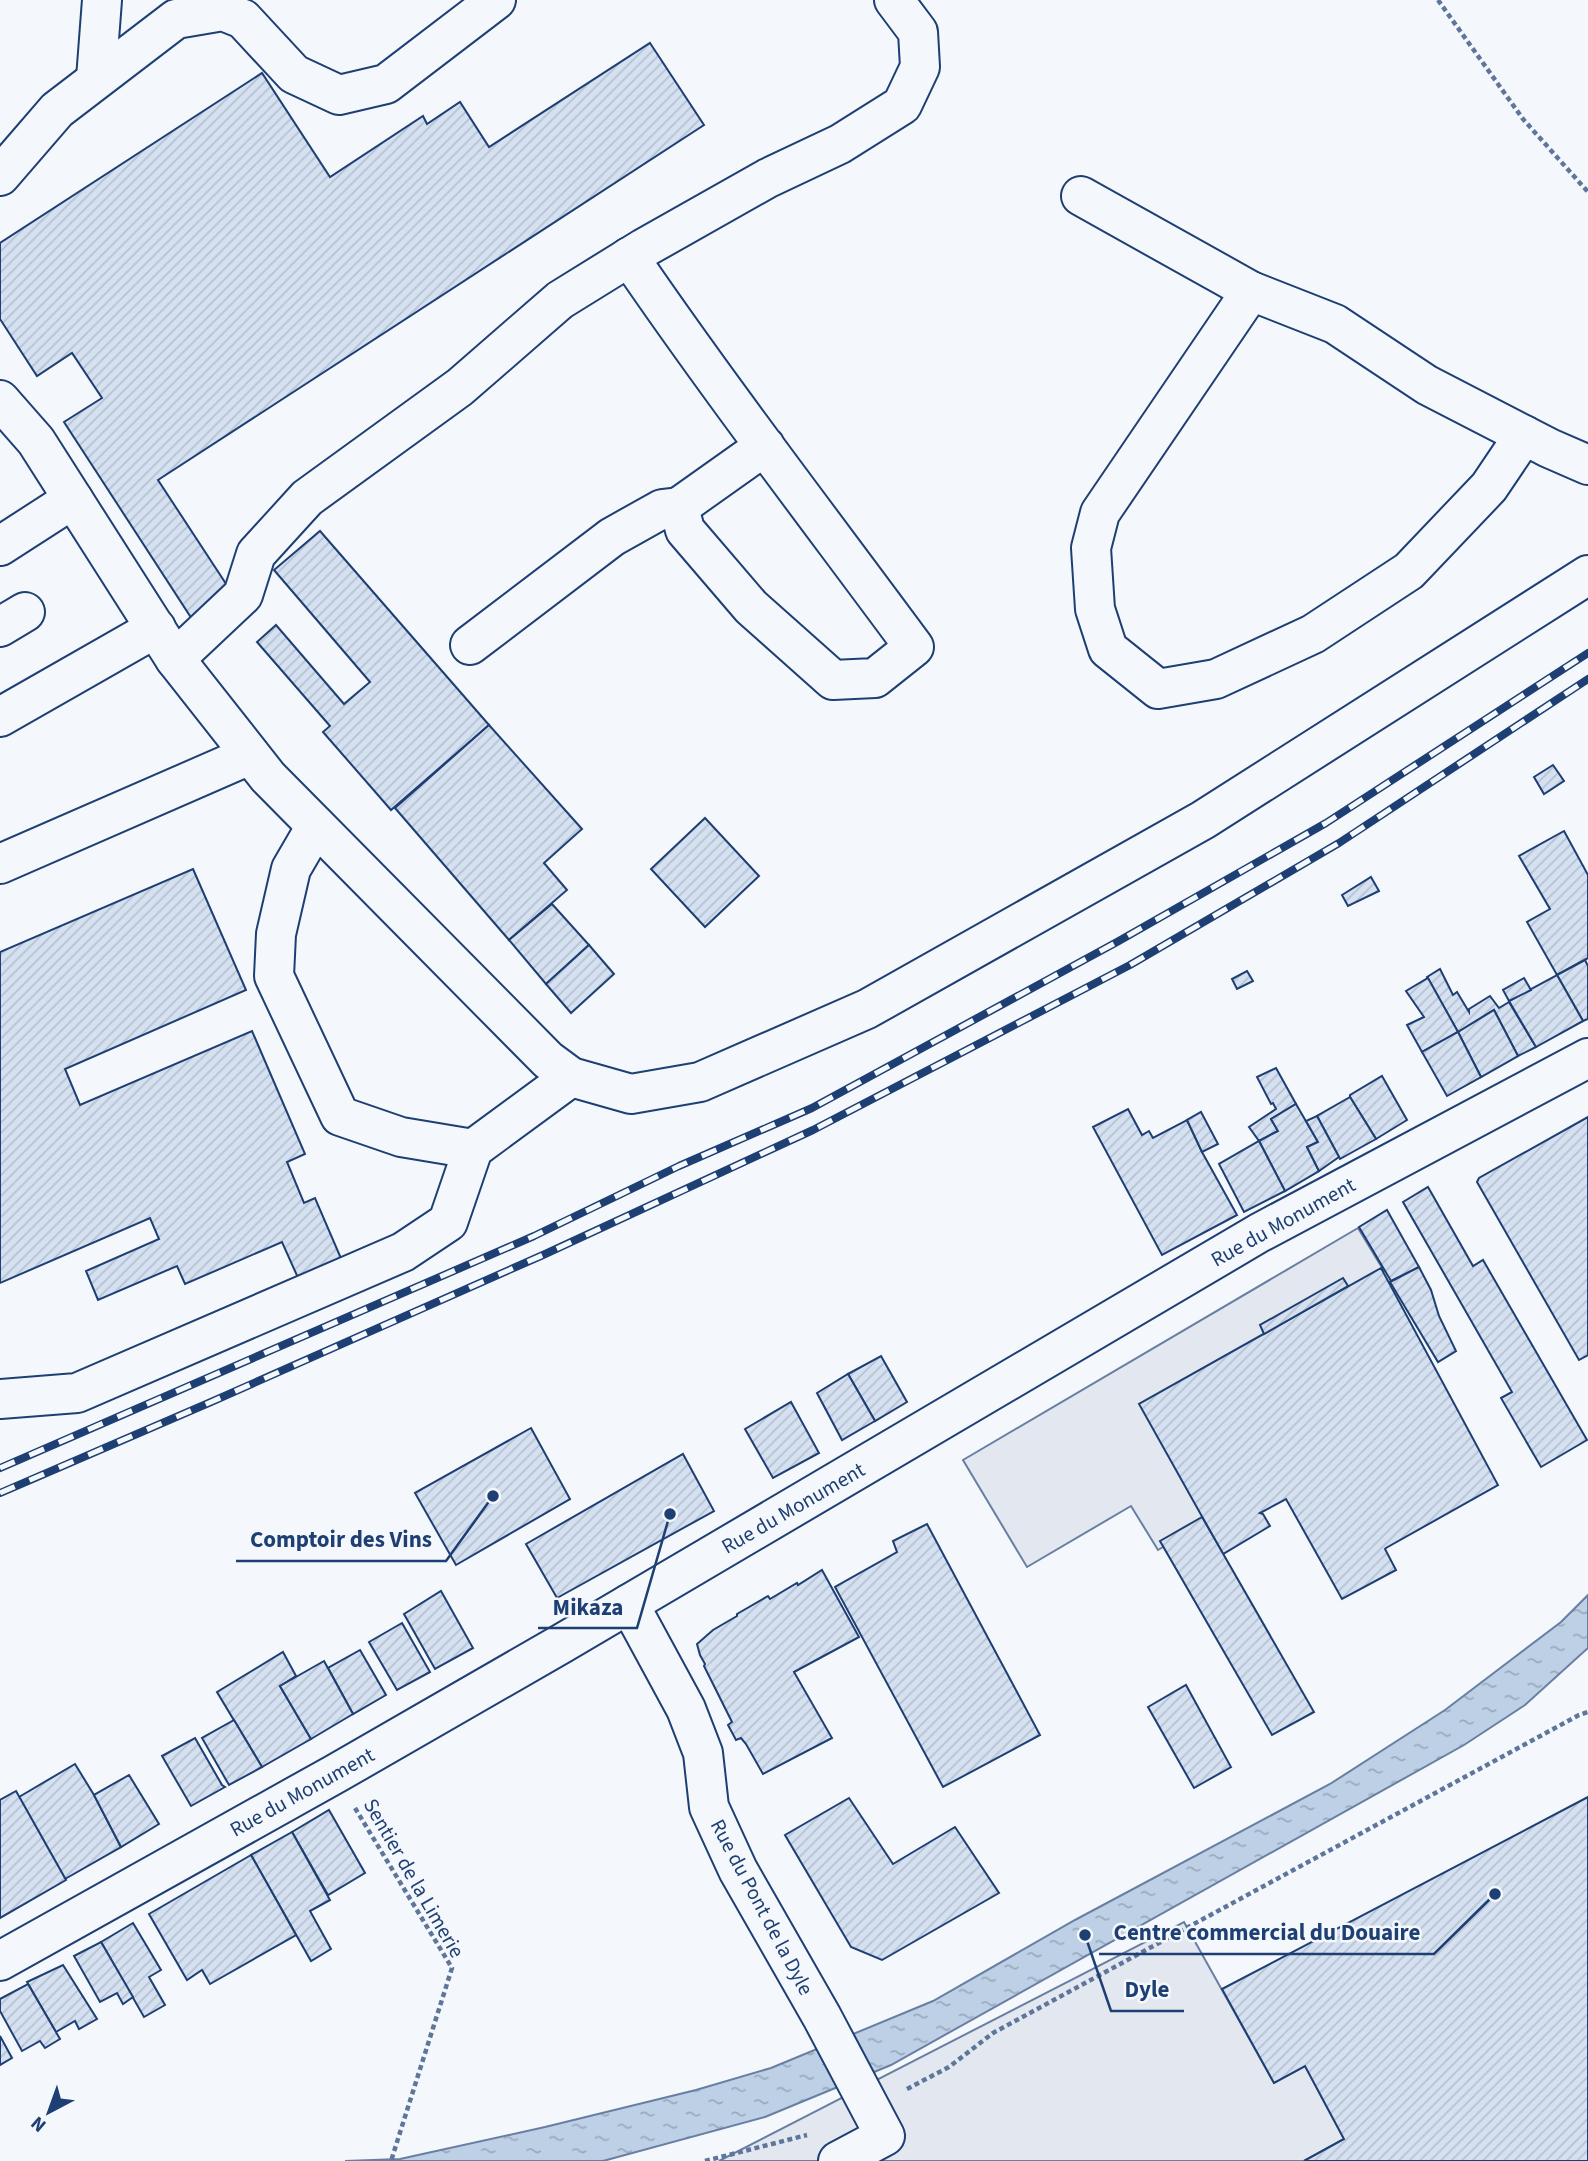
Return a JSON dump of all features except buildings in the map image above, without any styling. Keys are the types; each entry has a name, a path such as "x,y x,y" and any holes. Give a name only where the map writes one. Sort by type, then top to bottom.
{"street":[{"path":"96,79 102,0"},
{"path":"0,176 57,110 176,19 230,5 295,74 339,95 386,85 496,0"},
{"path":"0,717 166,643 243,595 256,554 307,498 460,387 560,300 629,257 768,178 840,144 902,105 920,67 918,32 894,0"},
{"path":"1081,196 1251,291 1335,324 1427,386 1588,465"},
{"path":"629,257 694,352 914,647 876,678 833,680 751,607 685,530 678,506"},
{"path":"1251,291 1100,513 1091,548 1095,609 1108,649 1158,689 1216,679 1313,634 1409,571 1489,487 1524,435"},
{"path":"0,400 36,441 166,643 268,777 548,1060 571,1077 631,1094 700,1082 867,1009 1203,820 1588,575"},
{"path":"470,645 612,537 662,509 678,506 765,446"},
{"path":"0,545 73,499"},
{"path":"0,864 250,755"},
{"path":"316,826 291,870 276,934 274,976 340,1116 401,1137 473,1149"},
{"name":"Rue du Monument","path":"0,1961 335,1774 629,1604 1259,1233 1588,1058"},
{"path":"0,1399 77,1393 403,1252 448,1222 473,1149 571,1077"},
{"name":"Rue du Pont de la Dyle","path":"629,1604 686,1709 703,1753 709,1807 738,1870 878,2122"},
{"path":"838,2161 878,2122"}],"path":[{"path":"1438,0 1523,120 1588,192"},
{"path":"705,2161 831,2129 878,2122 993,2033 1566,1721 1588,1712"},
{"name":"Sentier de la Limerie","path":"335,1774 452,1968 391,2161"}],"shaded area":[{"path":"1358,1228 1384,1271 1152,1408 1215,1516 1158,1550 1131,1506 1027,1567 963,1460"},
{"path":"1184,1922 1274,2083 1305,2066 1344,2139 1304,2161 719,2161"}],"water":[{"path":"1588,1595 1588,1648 1525,1705 1464,1745 891,2065 765,2117 603,2161 345,2161 400,2159 696,2090 771,2068 933,2001 1075,1920 1330,1784 1445,1710 1561,1622"}],"railway":[{"path":"0,1468 534,1236 679,1166 812,1108 1117,942 1326,823 1588,653"},
{"path":"0,1493 543,1255 813,1130 1130,965 1339,843 1588,679"}],"place":[{"name":"Comptoir des Vins","path":"493,1496"},
{"name":"Mikaza","path":"670,1514"},
{"name":"Centre commercial du Douaire","path":"1495,1894"},
{"name":"Dyle","path":"1085,1935"}]}
